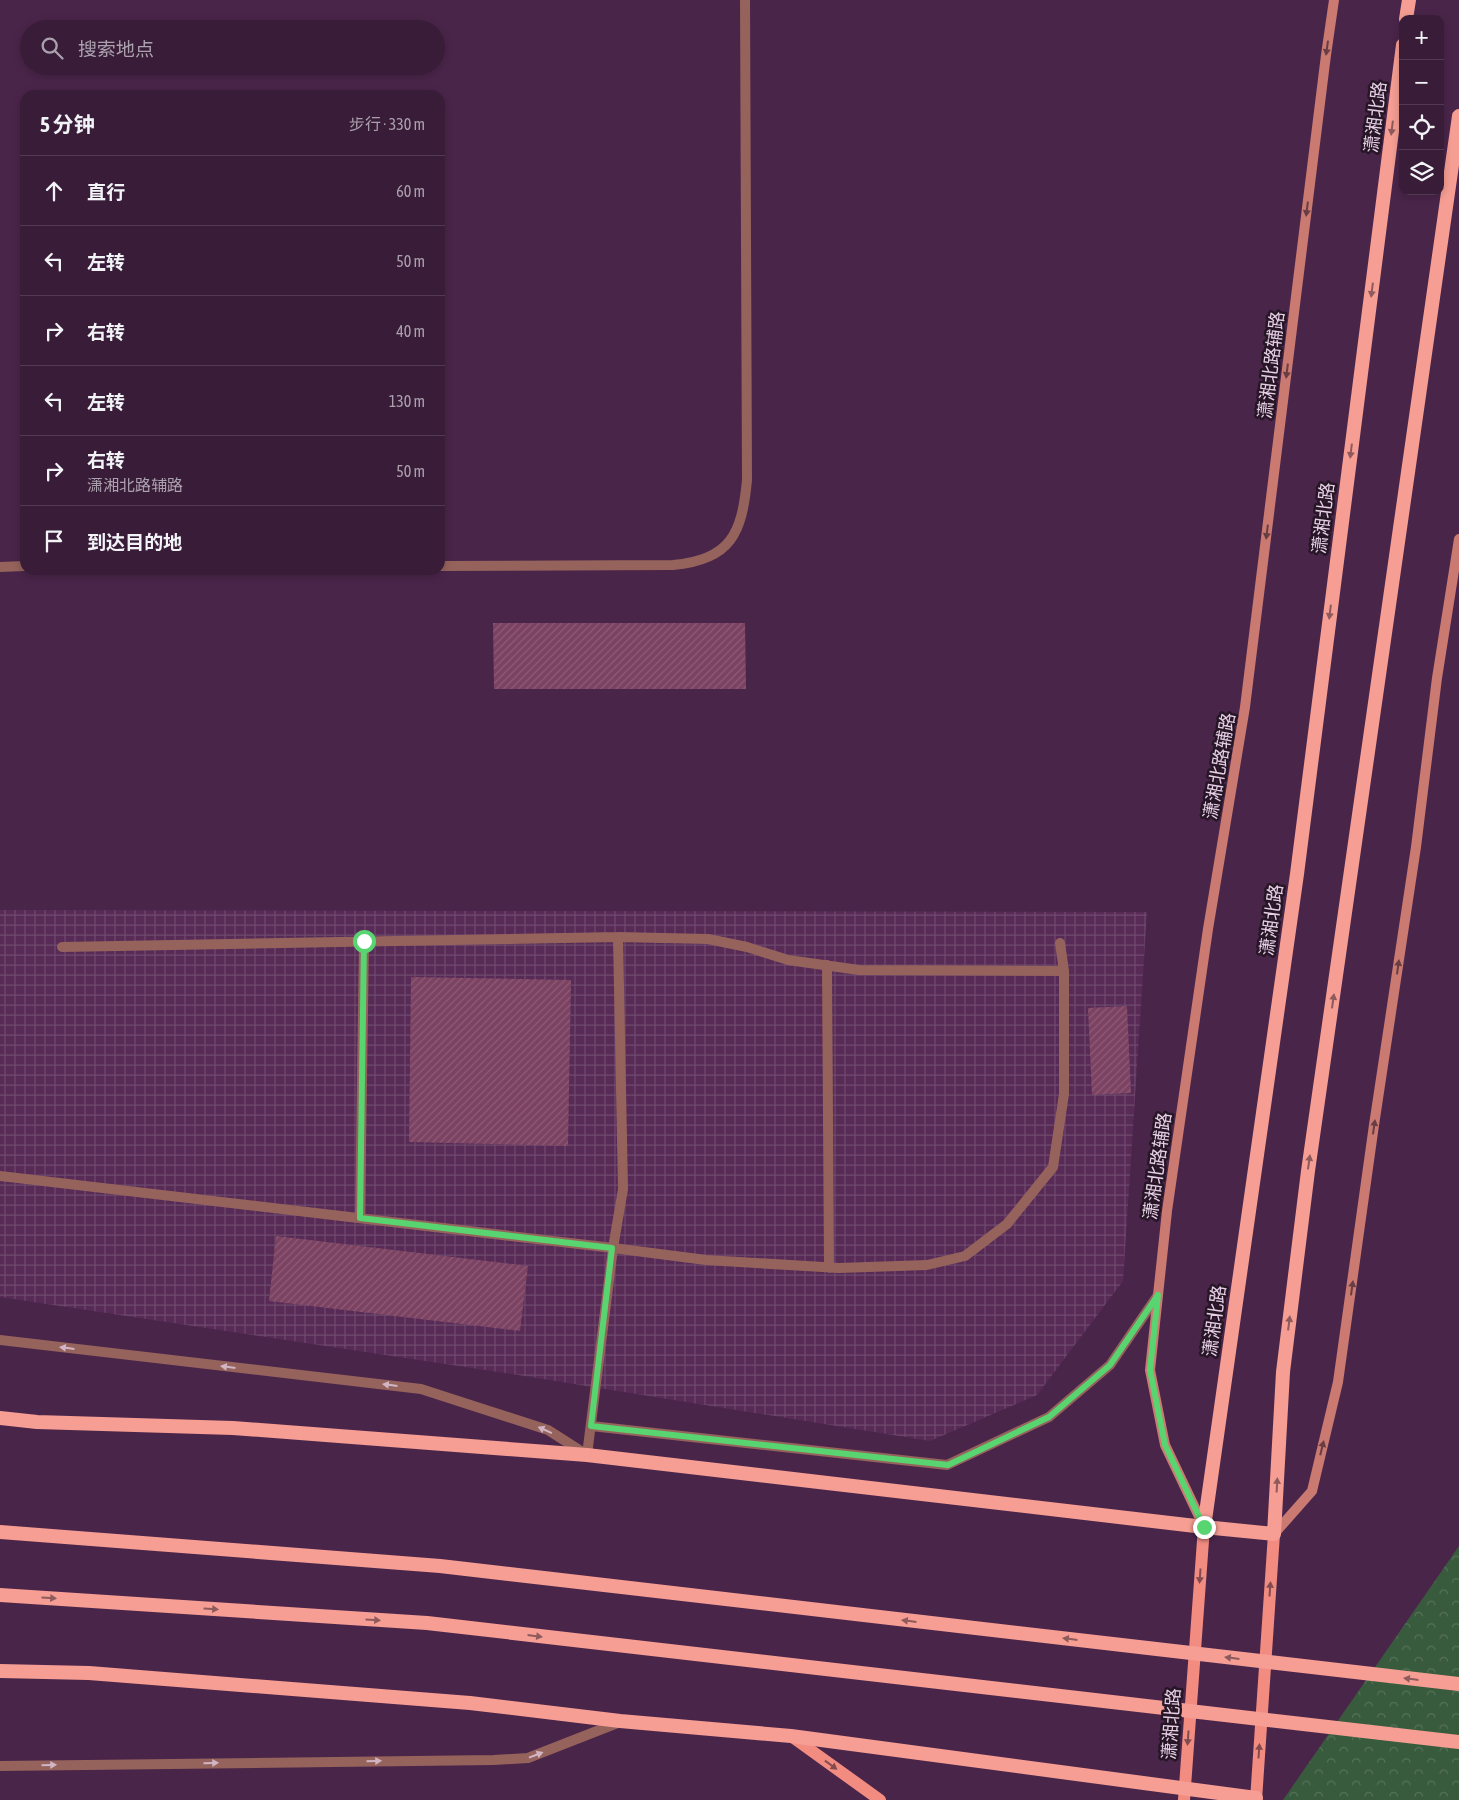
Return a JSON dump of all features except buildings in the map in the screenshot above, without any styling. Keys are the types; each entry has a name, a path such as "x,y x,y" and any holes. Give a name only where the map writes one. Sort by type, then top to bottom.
{"highway":[{"path":"1406,15 1408,0"},
{"name":"潇湘北路","path":"1204,1527 1297,874 1401,60"},
{"path":"0,1418 37,1422 233,1428 587,1455 1274,1534 1284,1372 1308,1171 1459,116"},
{"path":"0,1532 440,1566 1459,1684"},
{"path":"0,1595 427,1623 1459,1742"},
{"path":"0,1671 89,1672 470,1703 620,1721 791,1736 1184,1794 1256,1799"}],"main road":[{"name":"潇湘北路辅路","path":"1204,1527 1165,1445 1150,1370 1167,1211 1208,929 1245,706 1323,75 1334,0"},
{"path":"1256,1799 1274,1534 1312,1491 1338,1382 1459,539"},
{"name":"潇湘北路","path":"1184,1794 1204,1527"},
{"path":"791,1736 880,1800"}],"street":[{"path":"445,566 673,565 694,563 713,555 732,538 740,522 747,480 745,0"},
{"path":"0,566 20,566"},
{"path":"0,1340 421,1389 548,1430 587,1455 612,1248 622,1190 618,937"},
{"path":"62,948 618,937 708,939 747,947 788,960 859,970 1064,971"},
{"path":"360,1218 364,941"},
{"path":"0,1176 706,1260 829,1268 927,1265 965,1256 1007,1224 1053,1167 1064,1094 1064,971 1060,943"},
{"path":"827,965 829,1268"},
{"path":"591,1426 948,1465 1049,1417 1110,1365 1158,1295"},
{"path":"0,1766 528,1758 620,1721"}],"shaded area":[{"path":"0,910 1147,912 1123,1281 1037,1395 930,1441 512,1374 0,1297"}],"green space":[{"path":"1459,1546 1459,1800 1283,1800"}],"route":[{"path":"364,941 360,1218 612,1248 591,1426 948,1465 1049,1417 1110,1365 1158,1295 1150,1370 1165,1445 1204,1527"}]}
